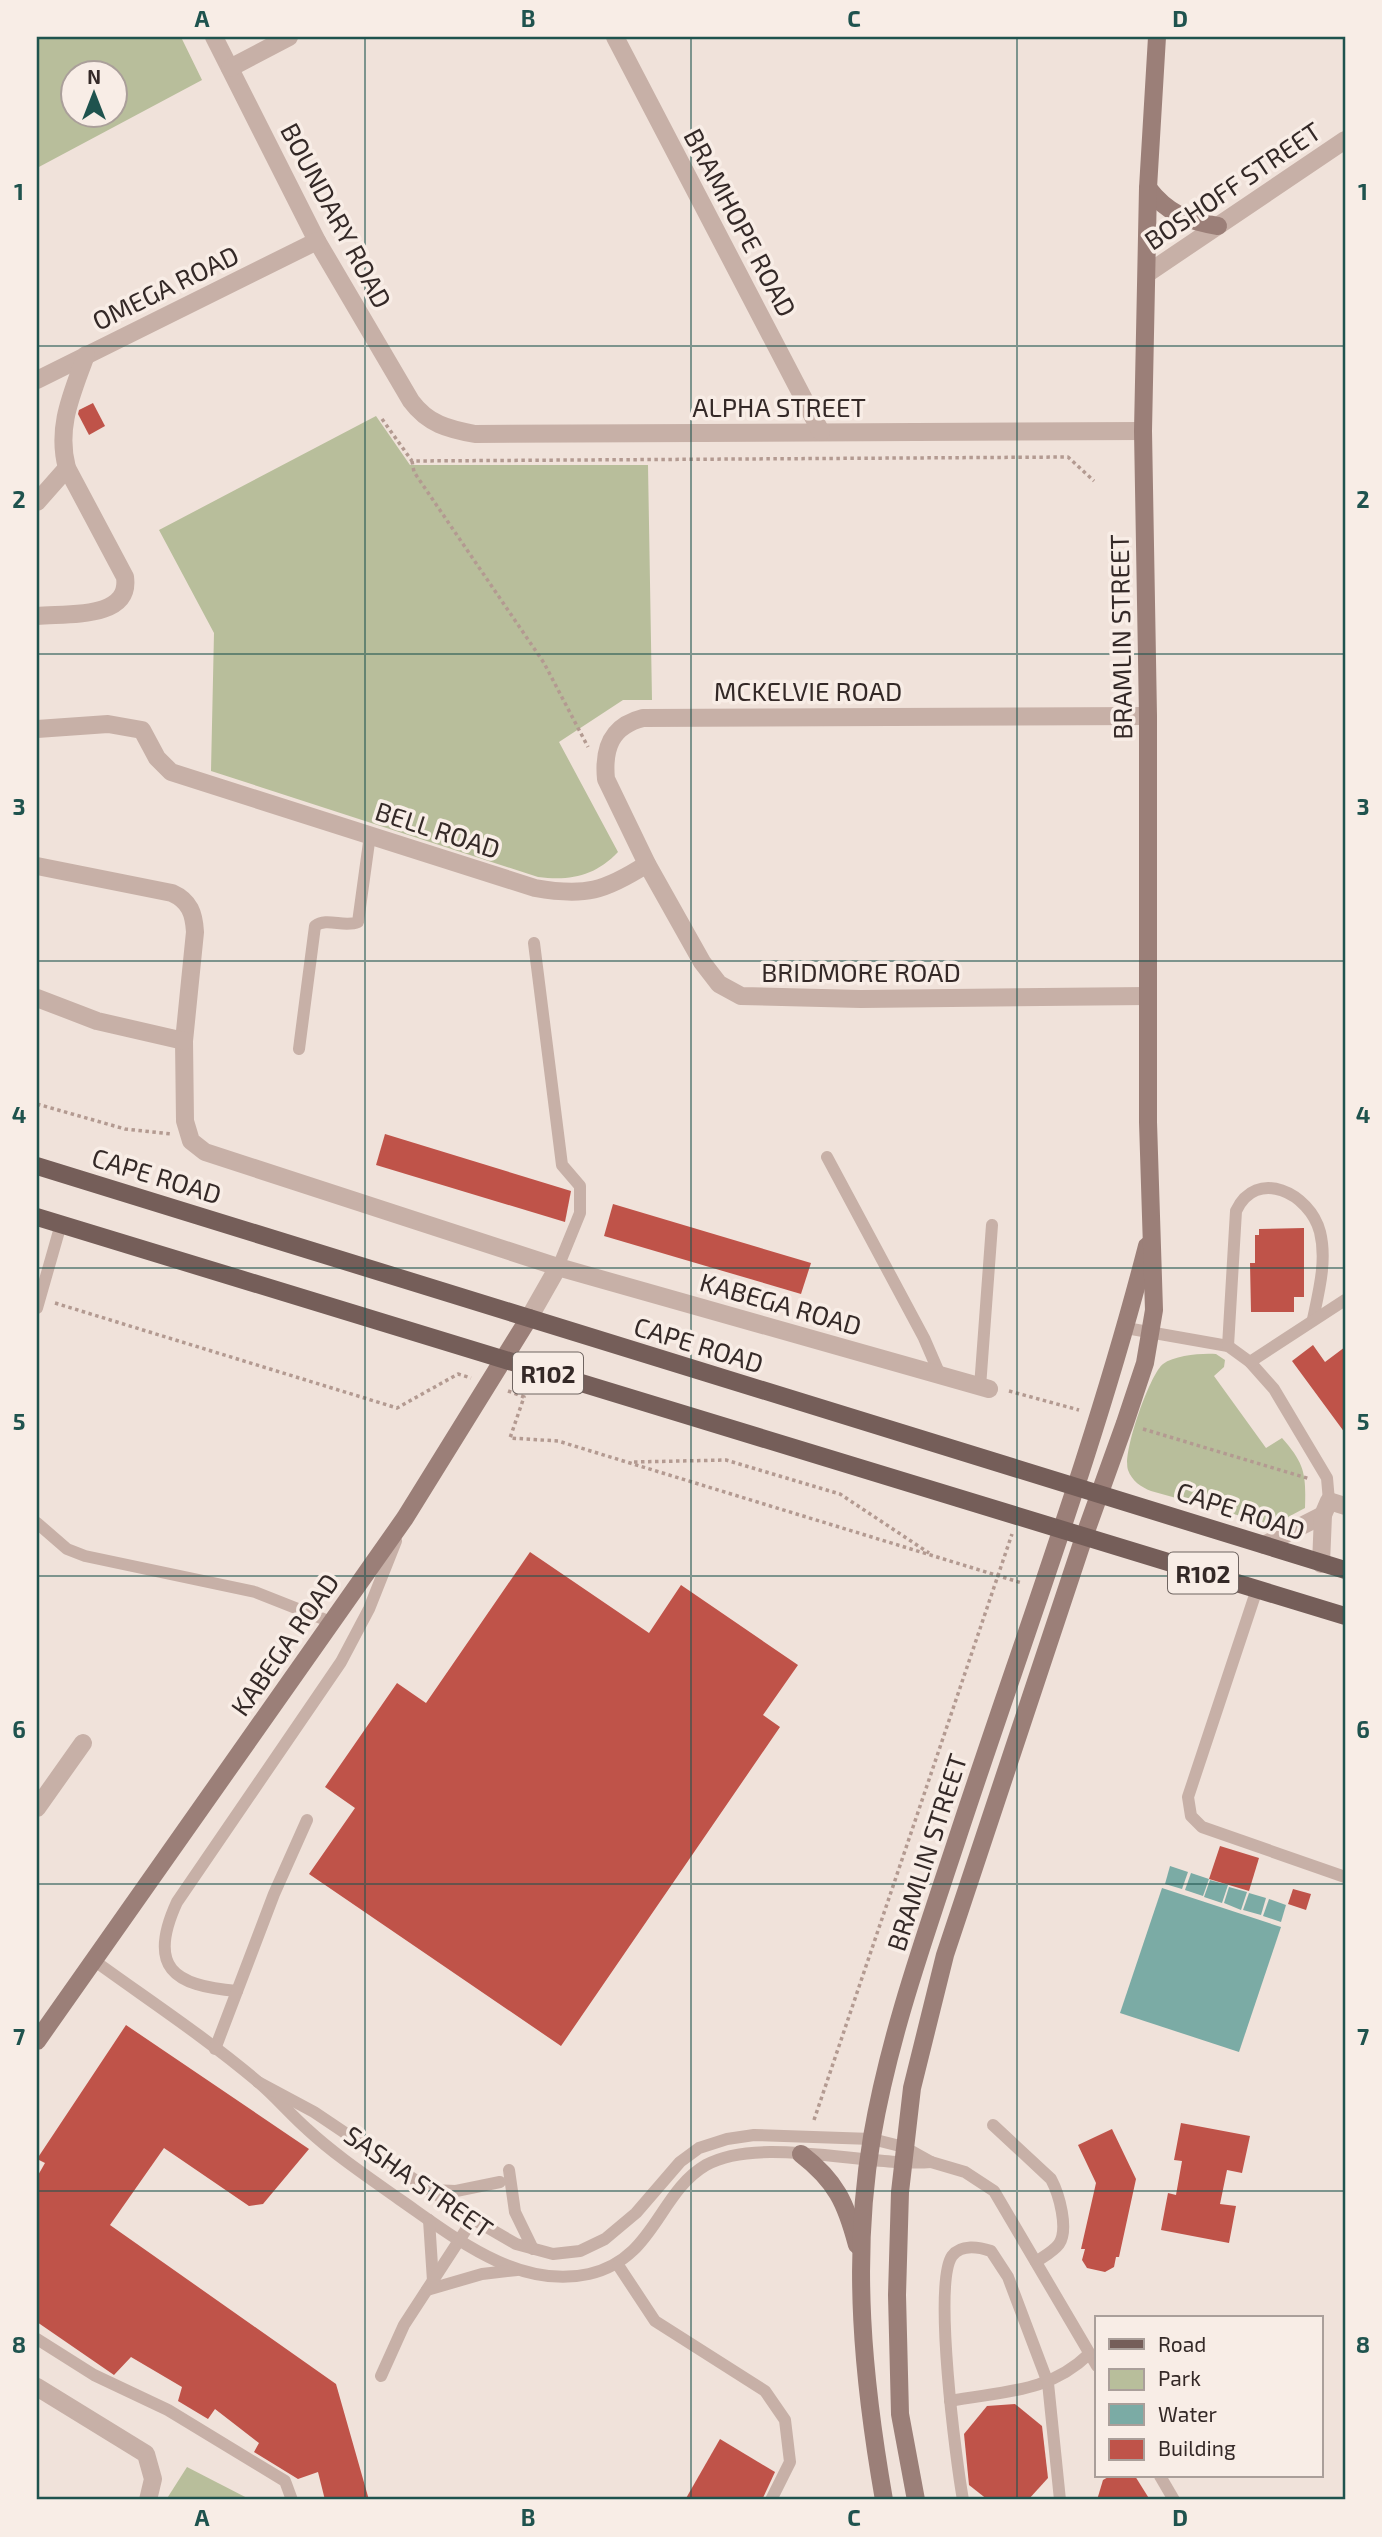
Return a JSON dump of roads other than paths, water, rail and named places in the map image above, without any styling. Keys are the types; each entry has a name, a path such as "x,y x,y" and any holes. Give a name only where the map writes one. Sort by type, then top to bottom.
{"main road":[{"name":"CAPE ROAD","path":"37,1166 951,1451 1075,1486 1345,1570"},
{"name":"R102","path":"37,1217 1345,1616"}],"street":[{"name":"BOUNDARY ROAD","path":"214,37 317,241 421,414"},
{"path":"230,68 289,37"},
{"name":"BRAMHOPE ROAD","path":"615,37 821,432"},
{"name":"BRAMLIN STREET","path":"916,2500 900,2414 897,2295 903,2156 924,2035 945,1955 1084,1537 1125,1423 1151,1331 1155,1280 1150,1238 1148,716 1143,430 1148,188 1157,37"},
{"name":"BOSHOFF STREET","path":"1147,273 1345,140"},
{"path":"1148,188 1172,212 1194,222 1218,226"},
{"name":"OMEGA ROAD","path":"37,380 317,241"},
{"path":"37,616 112,607 124,596 127,588 125,577 67,468 62,421 86,355"},
{"name":"ALPHA STREET","path":"421,414 437,425 475,434 1143,430"},
{"path":"37,502 67,468"},
{"name":"MCKELVIE ROAD","path":"647,863 606,779 606,755 613,734 627,722 642,718 1148,716"},
{"name":"BELL ROAD","path":"37,729 108,724 142,730 162,766 171,772 535,888 565,893 589,892 615,884 647,863"},
{"name":"BRIDMORE ROAD","path":"647,863 702,962 719,984 741,996 861,999 1147,996"},
{"path":"37,866 172,893 188,904 195,932 184,1041 97,1021 37,998"},
{"name":"KABEGA ROAD","path":"184,1041 185,1121 189,1136 205,1152 558,1267 985,1388"},
{"name":"BRAMLIN STREET","path":"884,2500 869,2414 859,2294 872,2139 895,2036 922,1948 1099,1415 1150,1238"},
{"name":"KABEGA ROAD","path":"37,2041 92,1959 405,1518 506,1360 558,1267"},
{"path":"1264,1545 1332,1507"},
{"path":"1321,1564 1332,1507"},
{"path":"37,1808 83,1743"},
{"path":"801,2154 825,2173 837,2188 847,2210 861,2262"},
{"path":"37,2388 146,2454 153,2479 148,2500"}],"lane":[{"path":"299,1049 315,926 322,922 358,922 370,835"},
{"path":"534,943 562,1165 580,1186 580,1213 558,1267"},
{"path":"827,1157 924,1338 940,1375"},
{"path":"1228,1346 1236,1210 1241,1198 1250,1192 1275,1189 1295,1194 1316,1219 1323,1250 1313,1319"},
{"path":"38,1303 61,1224"},
{"path":"985,1388 992,1225"},
{"path":"1250,1362 1345,1300"},
{"path":"1126,1328 1228,1346 1250,1362 1274,1389 1327,1478 1332,1507"},
{"path":"237,1991 202,1988 179,1977 165,1957 166,1925 177,1902 341,1662 369,1609 405,1518"},
{"path":"37,1523 67,1549 85,1556 255,1592 331,1622"},
{"path":"1257,1589 1195,1774 1188,1806 1191,1816 1202,1827 1345,1877"},
{"path":"215,2049 274,1895 307,1820"},
{"name":"SASHA STREET","path":"92,1959 258,2082 308,2130 460,2242 521,2269 564,2278 618,2265"},
{"name":"SASHA STREET","path":"258,2082 314,2112 473,2220 516,2244 553,2254 580,2251 605,2239 636,2213 680,2162 699,2148 727,2138 754,2135 872,2139 903,2156"},
{"path":"993,2125 1051,2179 1055,2187 1063,2229 1061,2239 1058,2245 1037,2262"},
{"path":"771,2500 790,2462 785,2420 765,2391 655,2321 618,2265 651,2232 676,2196 705,2166 733,2154 801,2154 869,2161 903,2156 965,2172 994,2191 1095,2364"},
{"path":"509,2170 516,2211 533,2249"},
{"path":"430,2190 456,2191 500,2182"},
{"path":"429,2220 430,2286"},
{"path":"381,2376 404,2325 473,2220"},
{"path":"963,2500 950,2401 946,2278 950,2259 957,2251 971,2246 991,2251 1008,2277 1048,2383 1060,2500"},
{"path":"430,2286 482,2274 521,2269"},
{"path":"37,2339 94,2375 168,2410 285,2481 292,2500"},
{"path":"950,2401 1048,2383 1066,2375 1089,2354"},
{"path":"1161,2478 1174,2500"}],"water":[{"path":"1170,1866 1188,1872 1182,1889 1165,1884"},
{"path":"1191,1873 1209,1879 1203,1896 1185,1890"},
{"path":"1210,1880 1228,1885 1222,1903 1204,1897"},
{"path":"1229,1887 1247,1892 1241,1910 1224,1903"},
{"path":"1162,1888 1281,1927 1239,2052 1120,2013"},
{"path":"1249,1893 1266,1898 1261,1915 1243,1910"},
{"path":"1269,1899 1286,1905 1281,1922 1263,1916"}]}
